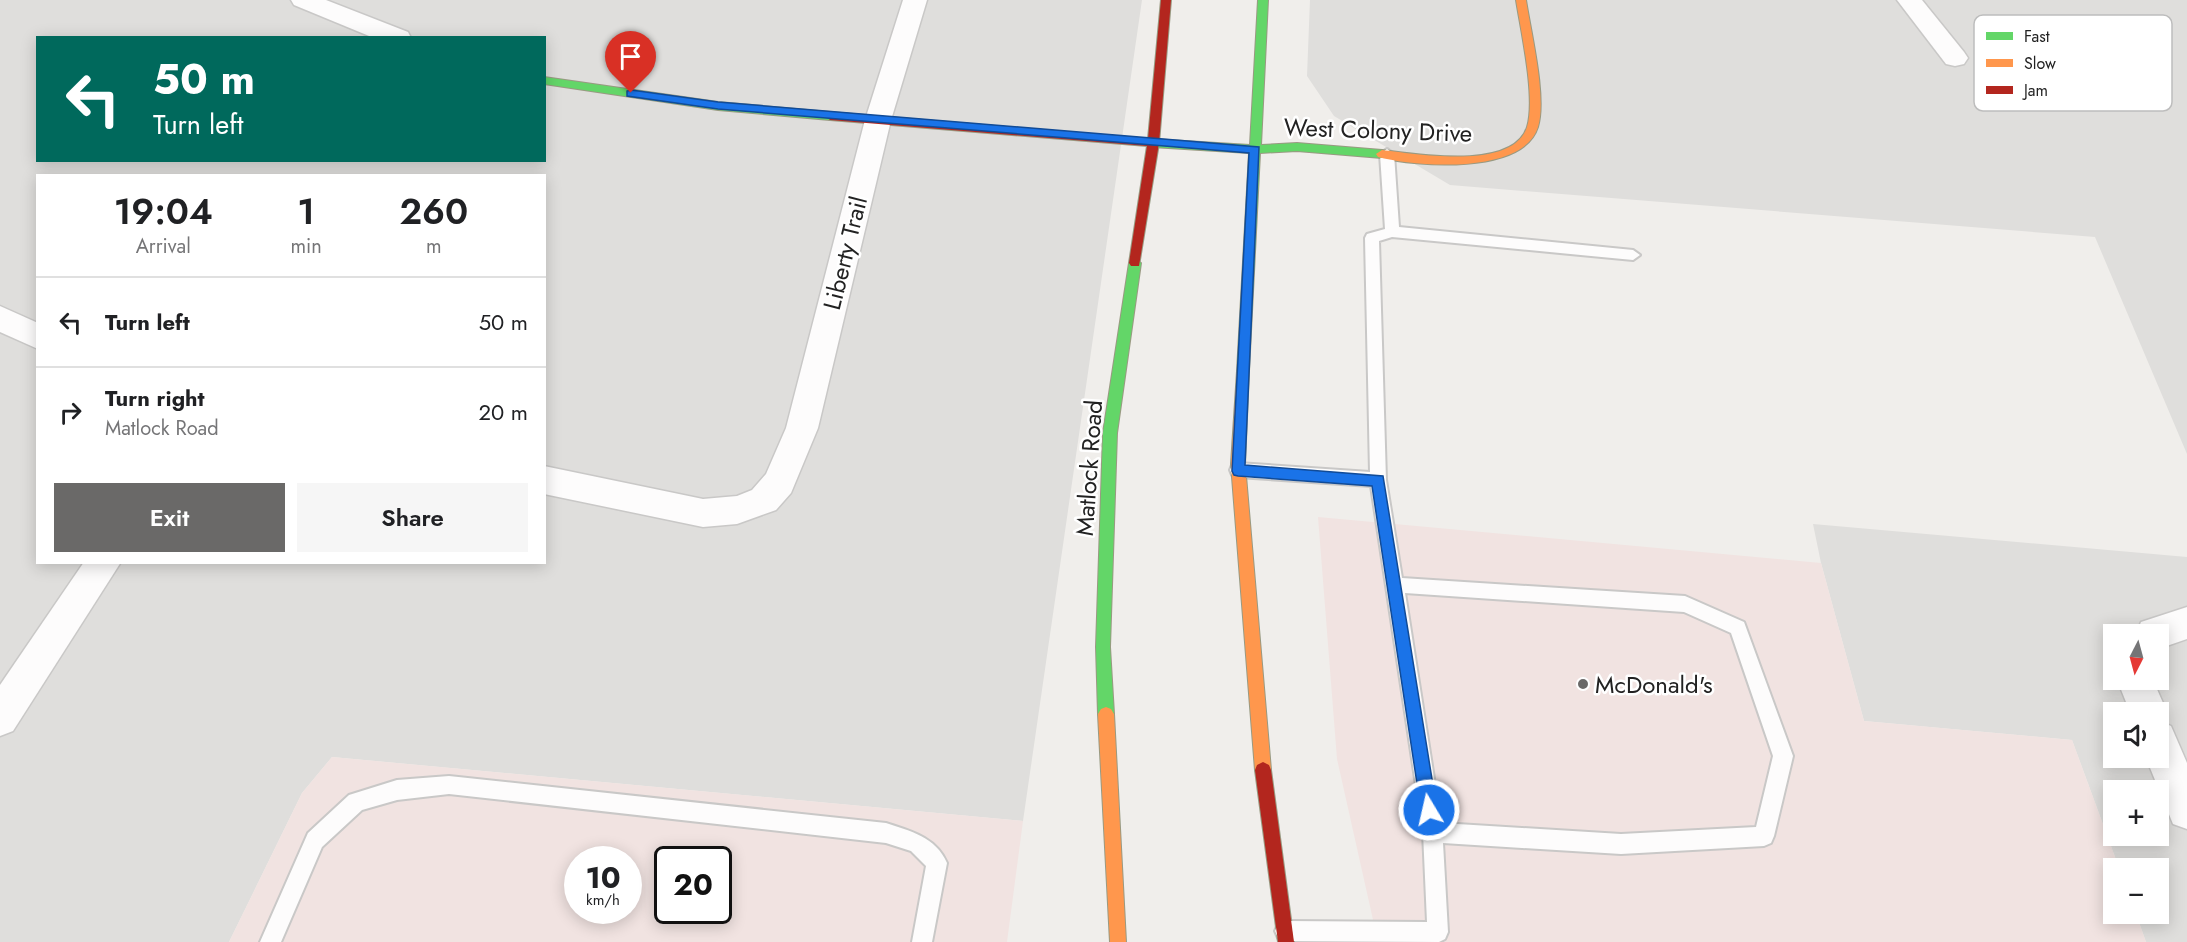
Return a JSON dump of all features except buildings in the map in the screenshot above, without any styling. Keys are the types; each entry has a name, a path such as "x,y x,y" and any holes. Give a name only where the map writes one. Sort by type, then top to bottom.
{"main road":[{"name":"Matlock Road","path":"1118,942 1103,647 1110,433 1153,143 1166,0"},
{"path":"1263,0 1238,471 1264,784 1285,937"},
{"name":"West Colony Drive","path":"546,80 718,106 1153,143 1255,149 1297,147 1463,161 1500,155 1520,147 1532,130 1535,111 1521,0"}],"street":[{"path":"303,0 394,36"},
{"name":"Liberty Trail","path":"546,480 703,513 737,510 764,500 779,483 802,428 878,120 915,0"},
{"path":"1909,0 1955,58"},
{"path":"0,318 36,336"},
{"path":"0,718 103,564"},
{"path":"2169,629 2187,623"},
{"path":"2169,766 2187,810"}],"lane":[{"path":"1388,154 1392,232"},
{"path":"1285,937 1440,937 1432,832 1378,480 1372,238 1392,232 1633,255"},
{"path":"1238,471 1378,480"},
{"path":"1395,585 1685,604 1738,628 1783,756 1764,836 1621,844 1432,832"},
{"path":"270,942 315,840 356,802 397,790 449,785 886,833 917,843 937,864 922,942"}],"shaded area":[{"path":"0,0 1142,0 1023,821 332,757 302,793 229,942 0,942"},
{"path":"1310,0 2187,0 2187,454 2095,237 1450,185 1334,116 1307,76"},
{"path":"1318,517 1821,563 1864,721 2072,740 2103,824 2103,846 2111,846 2115,858 2103,858 2103,924 2140,924 2146,942 1378,942 1337,759"},
{"path":"1813,524 2187,557 2187,942 2146,942 2140,924 2169,924 2169,858 2115,858 2111,846 2169,846 2169,780 2103,780 2103,824 2072,740 1864,721 1821,563"},
{"path":"332,757 1023,821 1007,942 229,942 302,793"}],"traffic: fast":[{"path":"1243,371 1263,0"},
{"path":"546,80 718,106 830,116"},
{"path":"1152,143 1255,149 1297,147 1382,154"},
{"path":"1106,714 1103,647 1110,433 1135,263"}],"traffic: slow":[{"path":"1382,154 1465,160 1488,158 1507,153 1523,143 1532,129 1534,103 1521,0"},
{"path":"1243,371 1238,464 1263,770"},
{"path":"1106,714 1118,942"}],"traffic: jam":[{"path":"1135,263 1153,143 1166,0"},
{"path":"830,116 1152,143"},
{"path":"1263,770 1286,942"}],"place":[{"name":"McDonald's","path":"1583,684"}],"route":[{"path":"631,93 718,106 1153,143 1255,149 1238,471 1378,480 1429,810"}]}
